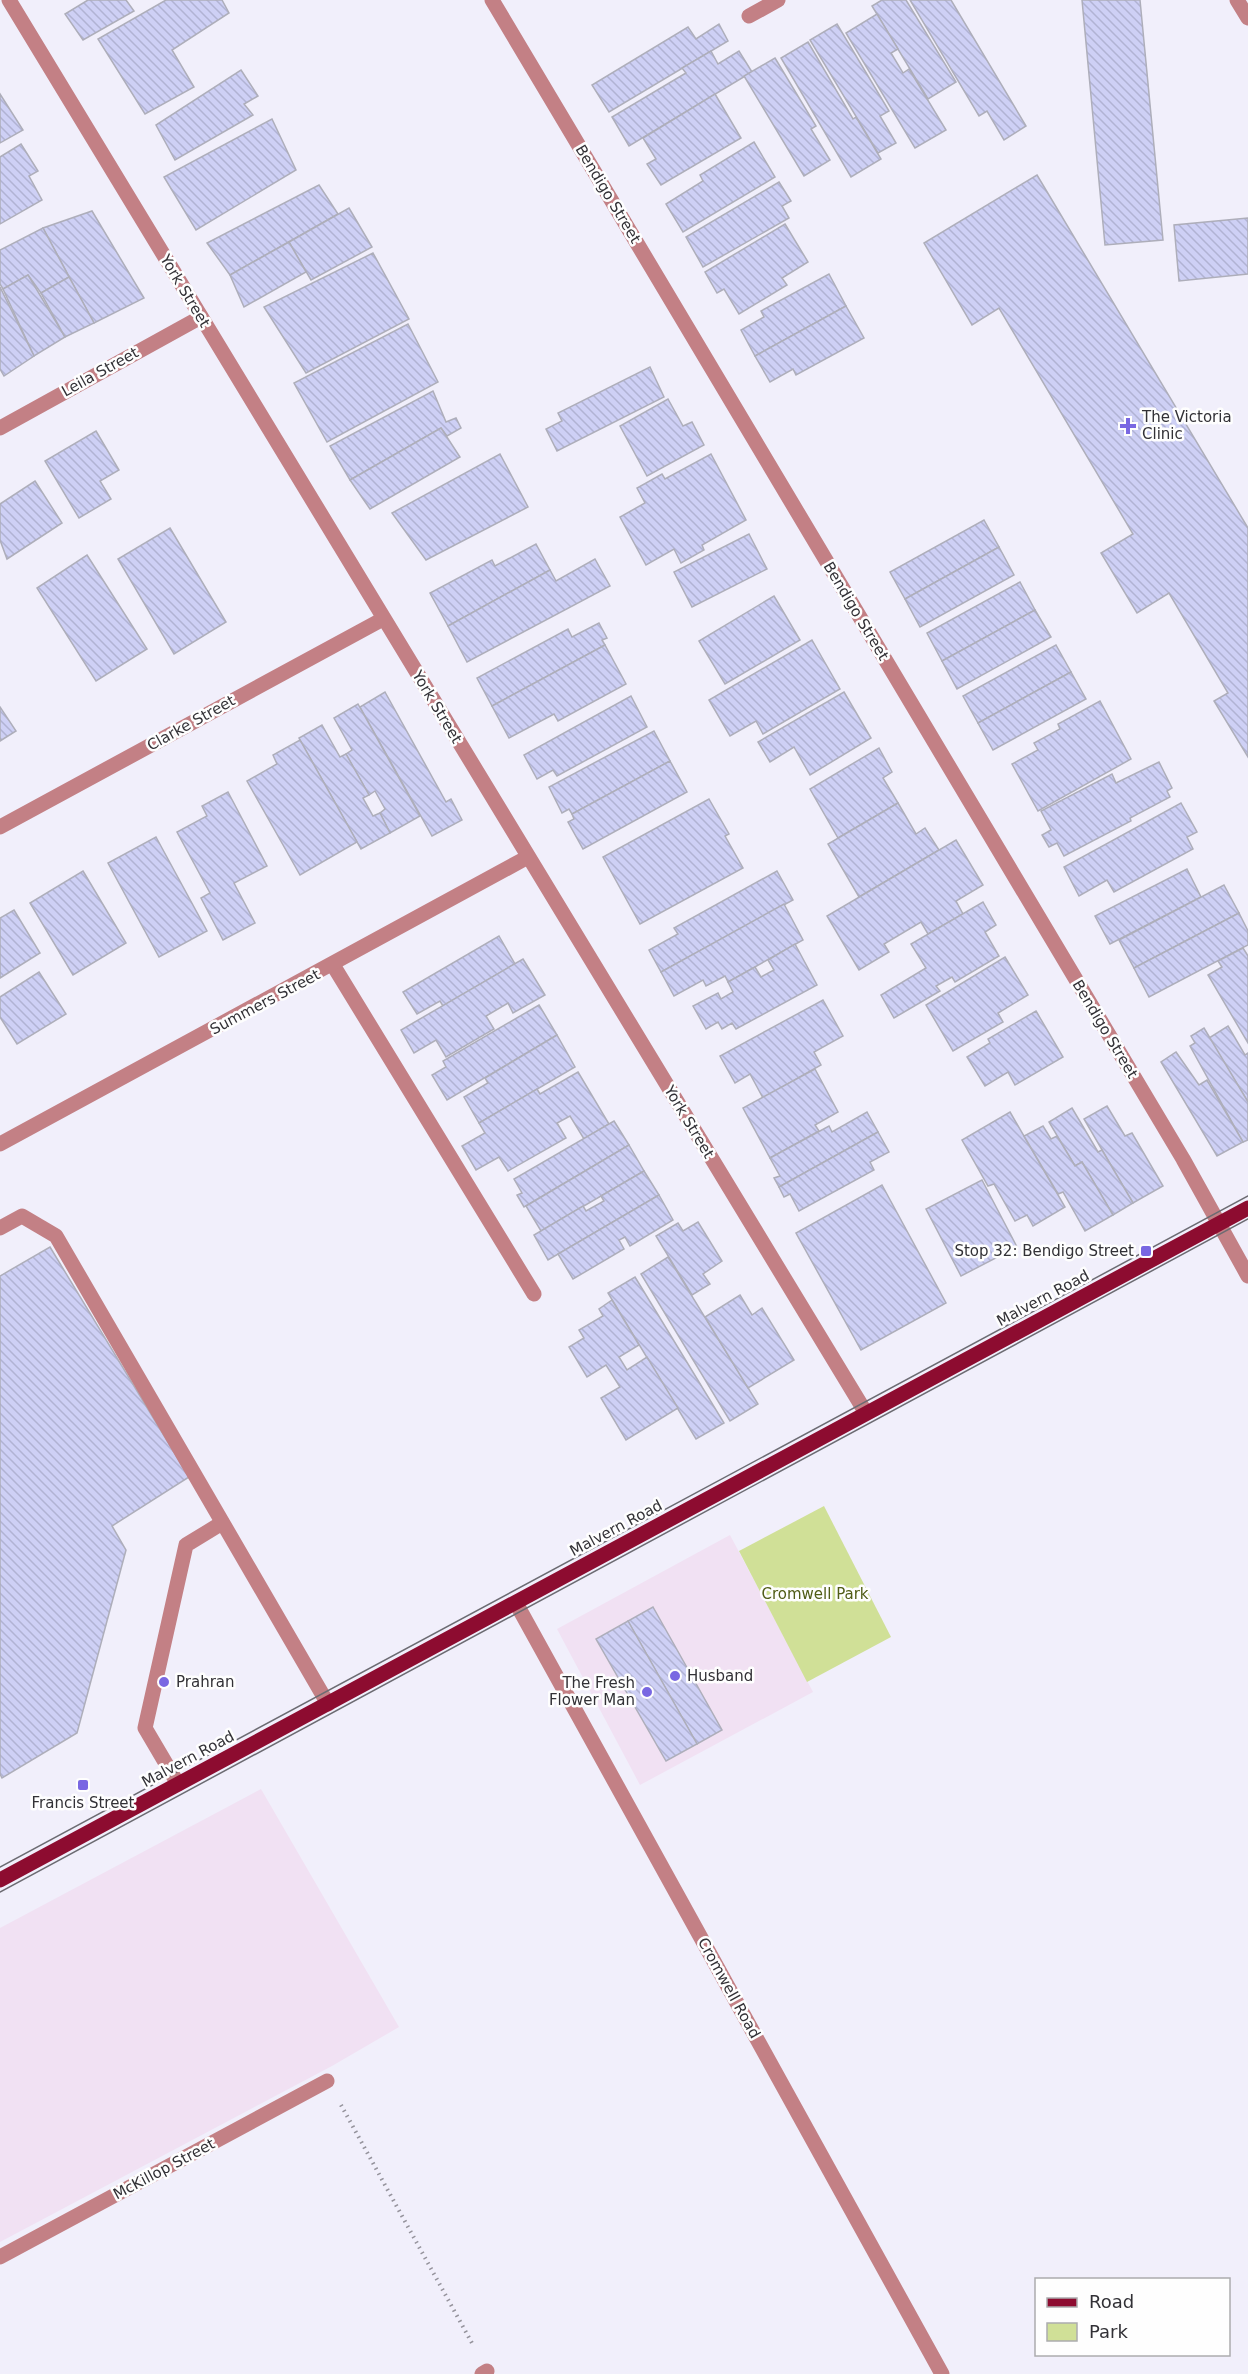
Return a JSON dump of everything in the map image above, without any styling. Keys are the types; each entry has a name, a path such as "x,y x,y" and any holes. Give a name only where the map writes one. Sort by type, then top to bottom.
{"main road":[{"name":"Malvern Road","path":"2,1875 328,1704 1248,1208"}],"street":[{"name":"York Street","path":"9,0 866,1413"},
{"name":"Bendigo Street","path":"492,0 1183,1159 1248,1276"},
{"path":"749,16 778,0"},
{"path":"1238,0 1248,18"},
{"name":"Leila Street","path":"0,428 201,317"},
{"name":"Clarke Street","path":"0,827 383,619"},
{"name":"Summers Street","path":"0,1144 528,857"},
{"path":"333,965 534,1294"},
{"path":"0,1228 22,1216 56,1236 328,1704"},
{"path":"178,1784 145,1728 186,1545 222,1523"},
{"name":"Cromwell Road","path":"516,1603 942,2374"},
{"name":"McKillop Street","path":"0,2257 327,2081"}],"path":[{"path":"327,2081 484,2373"}],"shaded area":[{"path":"730,1535 813,1692 640,1785 557,1629"},
{"path":"261,1789 399,2027 332,2066 0,2242 0,1928"}],"green space":[{"name":"Cromwell Park","path":"824,1506 891,1637 807,1682 739,1551"}],"building":[{"path":"88,0 126,0 134,11 83,40 65,14"},
{"path":"166,0 222,0 229,13 172,50 194,87 145,114 98,39"},
{"path":"882,0 906,0 956,82 928,99 872,6"},
{"path":"910,0 951,0 1026,126 1004,140 987,111 979,116"},
{"path":"1082,0 1140,0 1163,240 1105,245"},
{"path":"877,14 898,49 891,53 903,73 909,69 946,130 915,148 846,33"},
{"path":"719,24 728,41 609,112 592,85 688,27 696,39"},
{"path":"837,24 889,111 880,116 896,143 878,153 810,40"},
{"path":"808,42 853,119 856,117 881,159 851,177 781,58"},
{"path":"711,51 718,64 739,51 752,72 629,146 612,117 686,73 682,68"},
{"path":"775,58 816,126 811,129 830,160 804,176 744,76"},
{"path":"241,70 258,96 244,104 253,115 175,160 156,125"},
{"path":"0,94 23,130 0,143"},
{"path":"715,94 741,138 661,185 647,164 656,159 643,138"},
{"path":"272,119 296,170 196,230 164,177"},
{"path":"754,142 775,177 683,232 666,204 703,181 700,175"},
{"path":"21,144 38,171 29,176 42,200 0,224 0,157"},
{"name":"The Victoria Clinic","path":"1037,175 1248,528 1248,757 1214,701 1228,693 1169,593 1137,613 1101,553 1133,534 999,308 972,325 924,243"},
{"path":"779,182 791,201 782,206 789,218 703,267 686,237"},
{"path":"319,185 338,214 230,275 207,243"},
{"path":"349,208 372,247 311,280 289,242"},
{"path":"92,211 144,298 94,323 43,228"},
{"path":"1248,218 1248,274 1179,281 1174,225"},
{"path":"785,224 808,262 782,278 787,285 739,314 724,289 717,293 705,272"},
{"path":"43,228 69,277 41,293 28,275 3,289 0,284 0,250"},
{"path":"289,242 306,272 244,307 230,275"},
{"path":"373,253 409,319 306,373 264,307"},
{"path":"829,274 846,306 755,356 741,330 764,317 761,311"},
{"path":"28,275 65,337 34,356 3,289"},
{"path":"69,277 94,323 65,337 41,293"},
{"path":"0,287 34,356 4,376 0,369"},
{"path":"846,306 864,338 796,375 793,369 770,382 755,356"},
{"path":"408,324 438,382 327,442 294,383"},
{"path":"650,367 664,397 557,451 546,429 562,421 558,413"},
{"path":"433,391 446,422 456,418 461,428 447,436 441,428 350,480 330,446"},
{"path":"668,399 683,426 692,422 704,445 647,476 620,426"},
{"path":"441,428 460,457 370,509 350,480"},
{"path":"96,431 119,470 100,481 111,499 79,518 45,461"},
{"path":"500,454 528,507 426,560 392,513"},
{"path":"711,454 746,520 702,545 704,550 681,563 674,549 646,565 620,517 645,503 637,488 662,474 665,479"},
{"path":"35,481 62,523 7,559 0,540 0,504"},
{"path":"984,520 999,547 905,599 890,572"},
{"path":"170,528 226,622 174,654 118,559"},
{"path":"749,534 767,569 692,607 674,572"},
{"path":"536,544 550,570 448,626 430,593 492,560 495,566"},
{"path":"999,547 1014,575 920,627 905,599"},
{"path":"87,555 147,649 96,681 37,588"},
{"path":"595,559 610,586 467,662 448,626 550,570 556,581"},
{"path":"1020,582 1035,610 942,661 927,633"},
{"path":"774,596 800,640 725,684 699,641"},
{"path":"1035,610 1051,637 957,689 942,661"},
{"path":"599,623 607,638 602,640 605,645 492,706 477,678 568,629 572,637"},
{"path":"812,640 840,689 763,734 756,721 730,736 709,700"},
{"path":"605,645 626,684 558,721 554,714 509,738 492,706"},
{"path":"1056,645 1071,672 978,723 963,696"},
{"path":"1071,672 1086,699 993,750 978,723"},
{"path":"385,692 446,802 451,799 462,820 432,836 360,707"},
{"path":"844,692 871,738 810,775 794,747 770,762 758,742"},
{"path":"631,696 647,727 557,776 553,770 537,779 524,755"},
{"path":"1100,701 1131,759 1038,811 1012,764 1038,750 1034,743 1060,729 1058,724"},
{"path":"358,704 420,816 390,833 380,813 385,809 375,791 369,795 346,754 352,750 334,718"},
{"path":"0,707 16,731 0,741"},
{"path":"322,725 340,757 346,754 369,795 363,798 373,816 380,813 390,833 361,849 299,738"},
{"path":"654,731 670,761 572,814 569,809 562,813 549,787"},
{"path":"300,740 357,842 300,875 247,781 277,764 273,755"},
{"path":"879,748 892,772 883,778 898,803 838,838 810,789"},
{"path":"670,761 687,792 583,849 568,822 574,819 572,814"},
{"path":"1159,762 1172,788 1167,791 1170,797 1130,818 1131,821 1064,856 1057,843 1049,847 1042,835 1051,830 1041,811 1112,774 1116,783"},
{"path":"228,792 267,866 234,883 255,923 223,940 201,898 210,893 177,832 207,816 202,806"},
{"path":"709,799 729,834 725,836 743,868 640,924 603,857"},
{"path":"898,803 916,834 925,828 939,850 859,897 828,844"},
{"path":"1181,803 1197,832 1187,837 1193,849 1114,892 1107,880 1079,896 1064,867"},
{"path":"156,837 207,931 159,957 108,863"},
{"path":"956,840 983,885 956,901 963,914 928,934 921,922 884,944 889,952 859,970 827,916"},
{"path":"1187,869 1201,897 1110,944 1095,916"},
{"path":"83,871 126,943 73,975 30,903"},
{"path":"777,871 793,900 661,972 649,950 678,934 674,928"},
{"path":"1224,885 1239,913 1134,968 1119,940"},
{"path":"983,902 996,925 985,932 999,956 955,982 952,977 936,986 940,991 894,1018 881,995 926,968 911,944"},
{"path":"784,904 803,940 728,982 725,976 706,986 703,980 674,996 661,972"},
{"path":"14,910 40,953 0,978 0,918"},
{"path":"1239,913 1248,931 1248,945 1149,997 1134,968"},
{"path":"499,936 515,964 443,1006 440,1001 417,1014 403,992"},
{"path":"795,944 817,985 736,1029 732,1023 722,1029 718,1022 706,1029 693,1006 718,993 721,999 733,992 728,982 755,967 761,977 774,970 768,960"},
{"path":"1243,948 1248,956 1248,1043 1208,975 1222,967 1218,961"},
{"path":"1005,957 1028,995 998,1013 1003,1022 953,1051 926,1005"},
{"path":"523,959 545,995 513,1013 508,1003 486,1016 494,1029 446,1057 436,1040 414,1053 401,1030"},
{"path":"39,972 66,1014 17,1044 0,1017 0,997"},
{"path":"823,1000 843,1036 814,1052 821,1065 763,1098 750,1074 735,1083 720,1056"},
{"path":"539,1005 557,1035 447,1100 432,1075 446,1067 443,1061"},
{"path":"1036,1011 1063,1057 1015,1085 1008,1072 985,1086 967,1057 990,1043 988,1039"},
{"path":"1228,1026 1245,1055 1248,1053 1248,1102 1209,1038"},
{"path":"1204,1028 1248,1102 1248,1140 1243,1142 1190,1046 1195,1043 1191,1036"},
{"path":"557,1035 575,1067 479,1123 464,1097 488,1083 485,1078"},
{"path":"1176,1052 1199,1085 1207,1080 1243,1142 1217,1156 1161,1062"},
{"path":"815,1069 838,1112 815,1125 819,1131 770,1158 743,1108"},
{"path":"578,1072 609,1124 584,1139 570,1116 557,1123 566,1138 508,1171 499,1157 476,1170 462,1146 485,1133 479,1123 537,1089 540,1094"},
{"path":"1107,1106 1125,1136 1132,1133 1163,1186 1133,1203 1084,1119"},
{"path":"1072,1108 1098,1152 1102,1150 1133,1203 1113,1215 1082,1162 1075,1166 1049,1122"},
{"path":"867,1112 878,1132 779,1187 774,1178 780,1176 770,1158 829,1126 832,1132"},
{"path":"1010,1112 1065,1207 1033,1226 1027,1215 1015,1221 994,1184 988,1186 962,1140"},
{"path":"614,1121 629,1145 524,1207 517,1195 522,1193 514,1179"},
{"path":"1043,1126 1051,1139 1057,1136 1075,1166 1082,1162 1113,1215 1085,1231 1063,1192 1058,1194 1024,1136"},
{"path":"878,1132 889,1152 870,1162 874,1170 799,1211 790,1194 784,1197 779,1187"},
{"path":"629,1145 644,1171 541,1231 526,1206"},
{"path":"644,1171 659,1195 548,1260 534,1235 583,1206 586,1211 604,1201 601,1196"},
{"path":"982,1180 1017,1247 961,1276 926,1209"},
{"path":"882,1185 946,1303 861,1350 796,1233"},
{"path":"659,1195 673,1220 630,1246 625,1237 619,1240 624,1249 573,1279 558,1254"},
{"path":"698,1222 722,1261 703,1274 710,1284 692,1295 656,1236 678,1223 683,1231"},
{"path":"50,1247 189,1477 112,1526 126,1550 77,1733 2,1778 0,1774 0,1276"},
{"path":"668,1257 758,1404 730,1421 641,1274"},
{"path":"635,1277 724,1423 696,1439 608,1293"},
{"path":"740,1295 752,1315 762,1308 794,1360 748,1388 705,1317"},
{"path":"612,1300 639,1345 619,1357 627,1370 647,1357 678,1408 626,1440 601,1398 620,1387 606,1365 587,1377 569,1347 584,1338 579,1330 603,1316 599,1309"},
{"name":"Husband","path":"653,1607 722,1730 697,1744 628,1621"},
{"name":"The Fresh Flower Man","path":"628,1621 697,1744 666,1761 596,1639"}],"tram line":[{"path":"0,1867 1248,1196"},
{"path":"0,1892 1248,1219"}],"place":[{"name":"The Victoria Clinic","path":"1128,426"},
{"name":"Stop 32: Bendigo Street","path":"1146,1251"},
{"name":"Husband","path":"675,1676"},
{"name":"Prahran","path":"164,1682"},
{"name":"The Fresh Flower Man","path":"647,1692"},
{"name":"Francis Street","path":"83,1785"}]}
